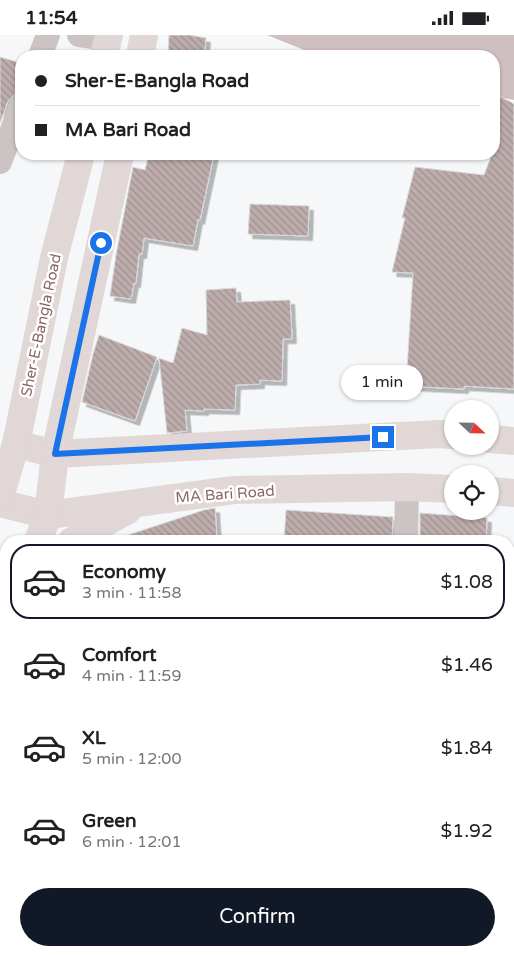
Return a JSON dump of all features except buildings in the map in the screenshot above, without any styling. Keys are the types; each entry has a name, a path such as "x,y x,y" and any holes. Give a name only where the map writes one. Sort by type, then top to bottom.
{"main road":[{"name":"Sher-E-Bangla Road","path":"0,497 16,444 54,258 79,160"},
{"path":"40,535 48,515 55,454 119,160"},
{"path":"16,444 55,454 444,434"},
{"path":"499,440 514,441"},
{"name":"MA Bari Road","path":"0,503 48,515 234,490 407,487 444,489"},
{"path":"499,492 514,493"},
{"path":"81,535 147,501"}],"street":[{"path":"42,50 48,35"},
{"path":"79,35 107,43"},
{"path":"0,163 15,122"},
{"path":"406,535 407,487"}],"shaded area":[{"path":"267,35 514,35 514,100 500,97 500,50 304,50"}],"route":[{"path":"101,243 55,454 383,437"}]}
